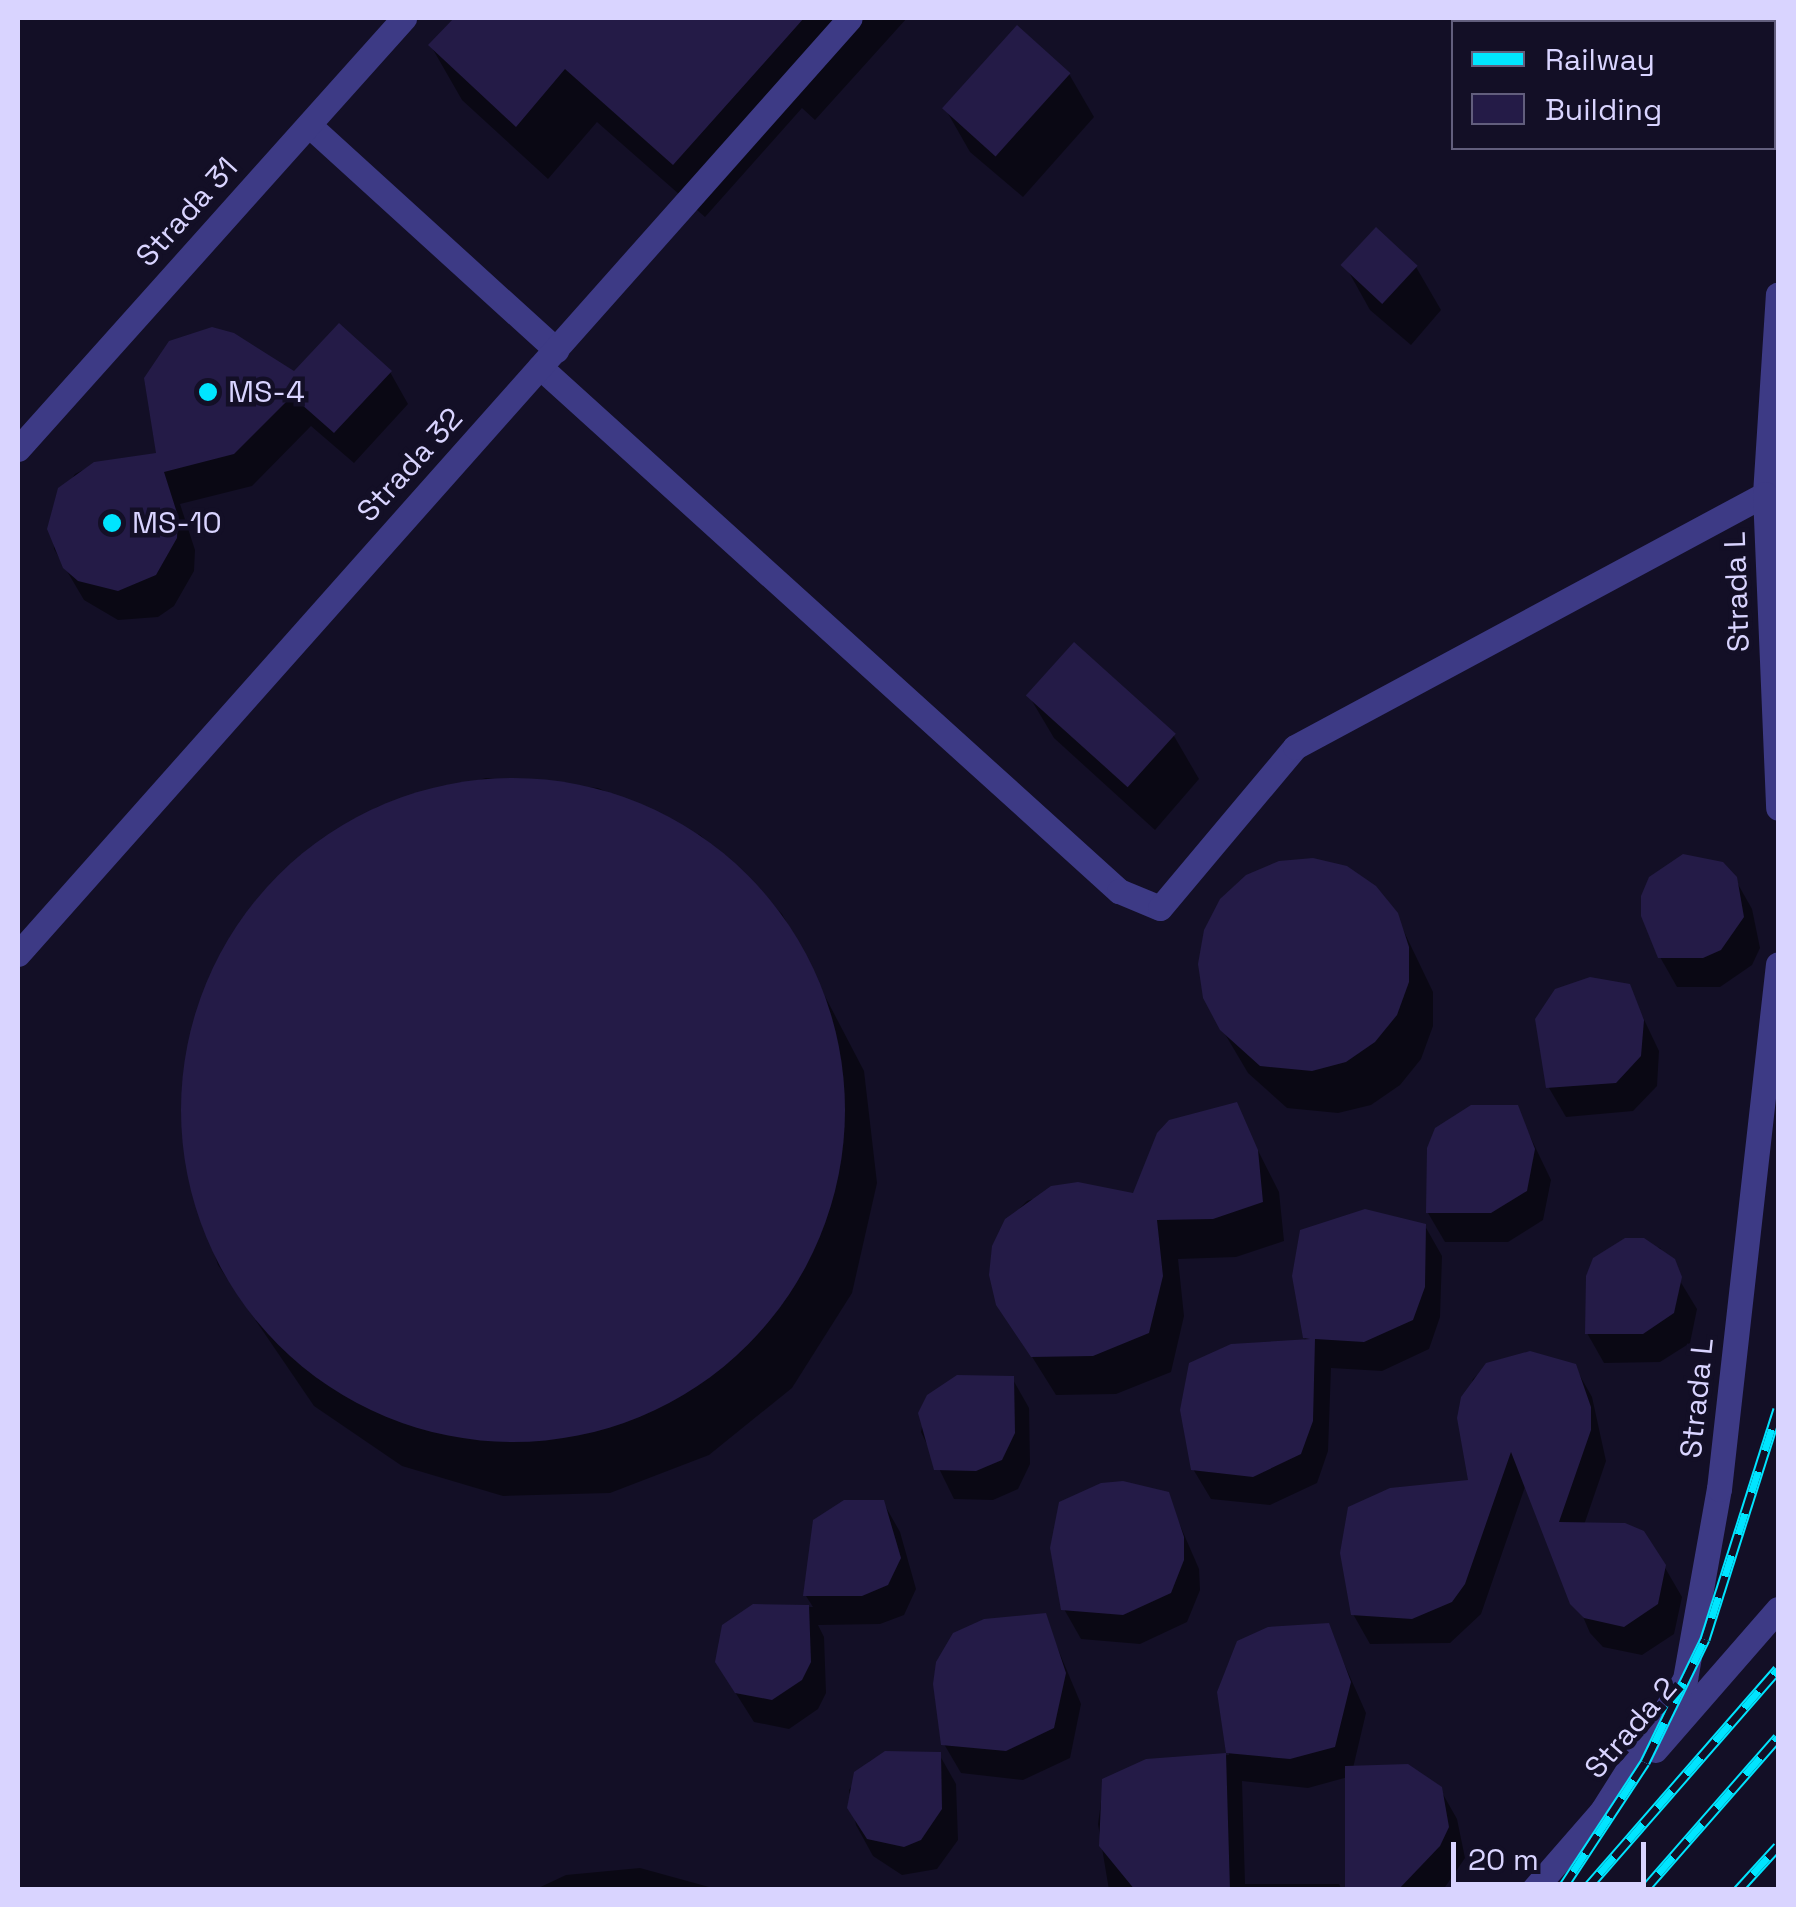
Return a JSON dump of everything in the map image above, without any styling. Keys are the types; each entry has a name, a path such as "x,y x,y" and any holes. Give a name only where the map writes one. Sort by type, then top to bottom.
{"lane":[{"name":"Strada 31","path":"18,449 404,18"},
{"name":"Strada 32","path":"18,954 850,18"},
{"path":"310,126 548,358 1119,891 1160,908 1295,747 1765,494"},
{"name":"Strada L","path":"1778,294 1765,494 1778,808"},
{"name":"Strada L","path":"1600,1814 1685,1678 1720,1489 1778,964"},
{"name":"Strada 2","path":"1533,1890 1778,1609"}],"building":[{"path":"454,18 804,18 673,165 565,69 516,127 428,45"},
{"path":"1017,25 1071,73 996,156 942,108"},
{"path":"1376,227 1418,266 1382,304 1341,265"},
{"path":"339,323 392,371 334,433 292,396 234,454 164,472 178,516 177,538 156,575 118,591 78,581 63,568 47,529 58,488 94,462 156,453 144,378 169,341 212,327 234,333 294,371"},
{"path":"1074,642 1176,734 1128,787 1026,696"},
{"path":"513,778 578,785 640,803 697,834 748,875 789,926 820,983 838,1045 845,1110 838,1175 820,1237 789,1294 748,1345 697,1386 640,1417 578,1435 513,1442 448,1435 386,1417 329,1386 278,1345 237,1294 206,1237 188,1175 181,1110 188,1045 206,983 237,926 278,875 329,834 386,803 448,785"},
{"path":"1683,854 1723,862 1737,877 1744,917 1721,950 1703,958 1658,958 1641,916 1641,896 1649,877"},
{"path":"1313,858 1347,866 1376,886 1398,913 1409,947 1409,982 1397,1015 1375,1042 1346,1062 1312,1071 1260,1066 1220,1030 1203,998 1198,964 1204,930 1220,899 1246,875 1279,861"},
{"path":"1590,977 1630,984 1644,1020 1641,1056 1616,1083 1546,1088 1535,1019 1555,989"},
{"path":"1237,1102 1258,1150 1263,1202 1213,1219 1157,1220 1163,1276 1149,1333 1093,1356 1031,1357 996,1305 989,1275 992,1246 1005,1219 1051,1186 1078,1182 1133,1193 1157,1133 1169,1120"},
{"path":"1471,1105 1518,1105 1535,1149 1527,1191 1491,1213 1426,1213 1427,1148 1435,1128"},
{"path":"1365,1209 1426,1224 1425,1287 1413,1320 1364,1342 1315,1339 1313,1421 1301,1454 1253,1477 1191,1470 1180,1410 1189,1363 1231,1344 1310,1339 1303,1338 1292,1276 1300,1230"},
{"path":"1625,1238 1644,1238 1675,1259 1682,1277 1674,1313 1643,1334 1585,1334 1586,1276 1593,1258"},
{"path":"1530,1351 1576,1364 1591,1407 1591,1430 1559,1522 1625,1523 1644,1531 1666,1565 1658,1604 1624,1627 1584,1618 1570,1604 1511,1452 1465,1584 1452,1602 1412,1619 1351,1615 1340,1553 1348,1507 1390,1488 1468,1480 1457,1418 1461,1397 1486,1363"},
{"path":"957,1375 1014,1376 1015,1433 1002,1460 976,1471 934,1470 918,1413 927,1395"},
{"path":"1123,1481 1169,1492 1184,1537 1184,1560 1171,1593 1123,1615 1061,1610 1050,1548 1059,1502 1101,1483"},
{"path":"844,1500 884,1500 901,1558 888,1585 862,1596 803,1596 813,1520"},
{"path":"753,1604 809,1605 811,1662 802,1680 772,1700 735,1693 715,1662 722,1625"},
{"path":"1046,1613 1066,1673 1054,1728 1006,1751 941,1745 933,1684 936,1662 953,1633 984,1619"},
{"path":"1329,1623 1351,1682 1335,1747 1290,1759 1226,1753 1217,1692 1237,1641 1268,1627"},
{"path":"885,1751 941,1752 942,1809 921,1840 904,1847 867,1839 847,1808 854,1772"},
{"path":"1226,1753 1230,1890 1135,1890 1099,1846 1102,1779 1146,1759"},
{"path":"1408,1764 1442,1787 1449,1827 1440,1846 1398,1890 1345,1890 1345,1766"}],"railway":[{"path":"1561,1890 1645,1762 1705,1639 1778,1409"},
{"path":"1585,1890 1778,1669"},
{"path":"1644,1890 1778,1737"},
{"path":"1738,1890 1778,1846"}],"place":[{"name":"MS-4","path":"208,392"},
{"name":"MS-10","path":"112,523"}]}
